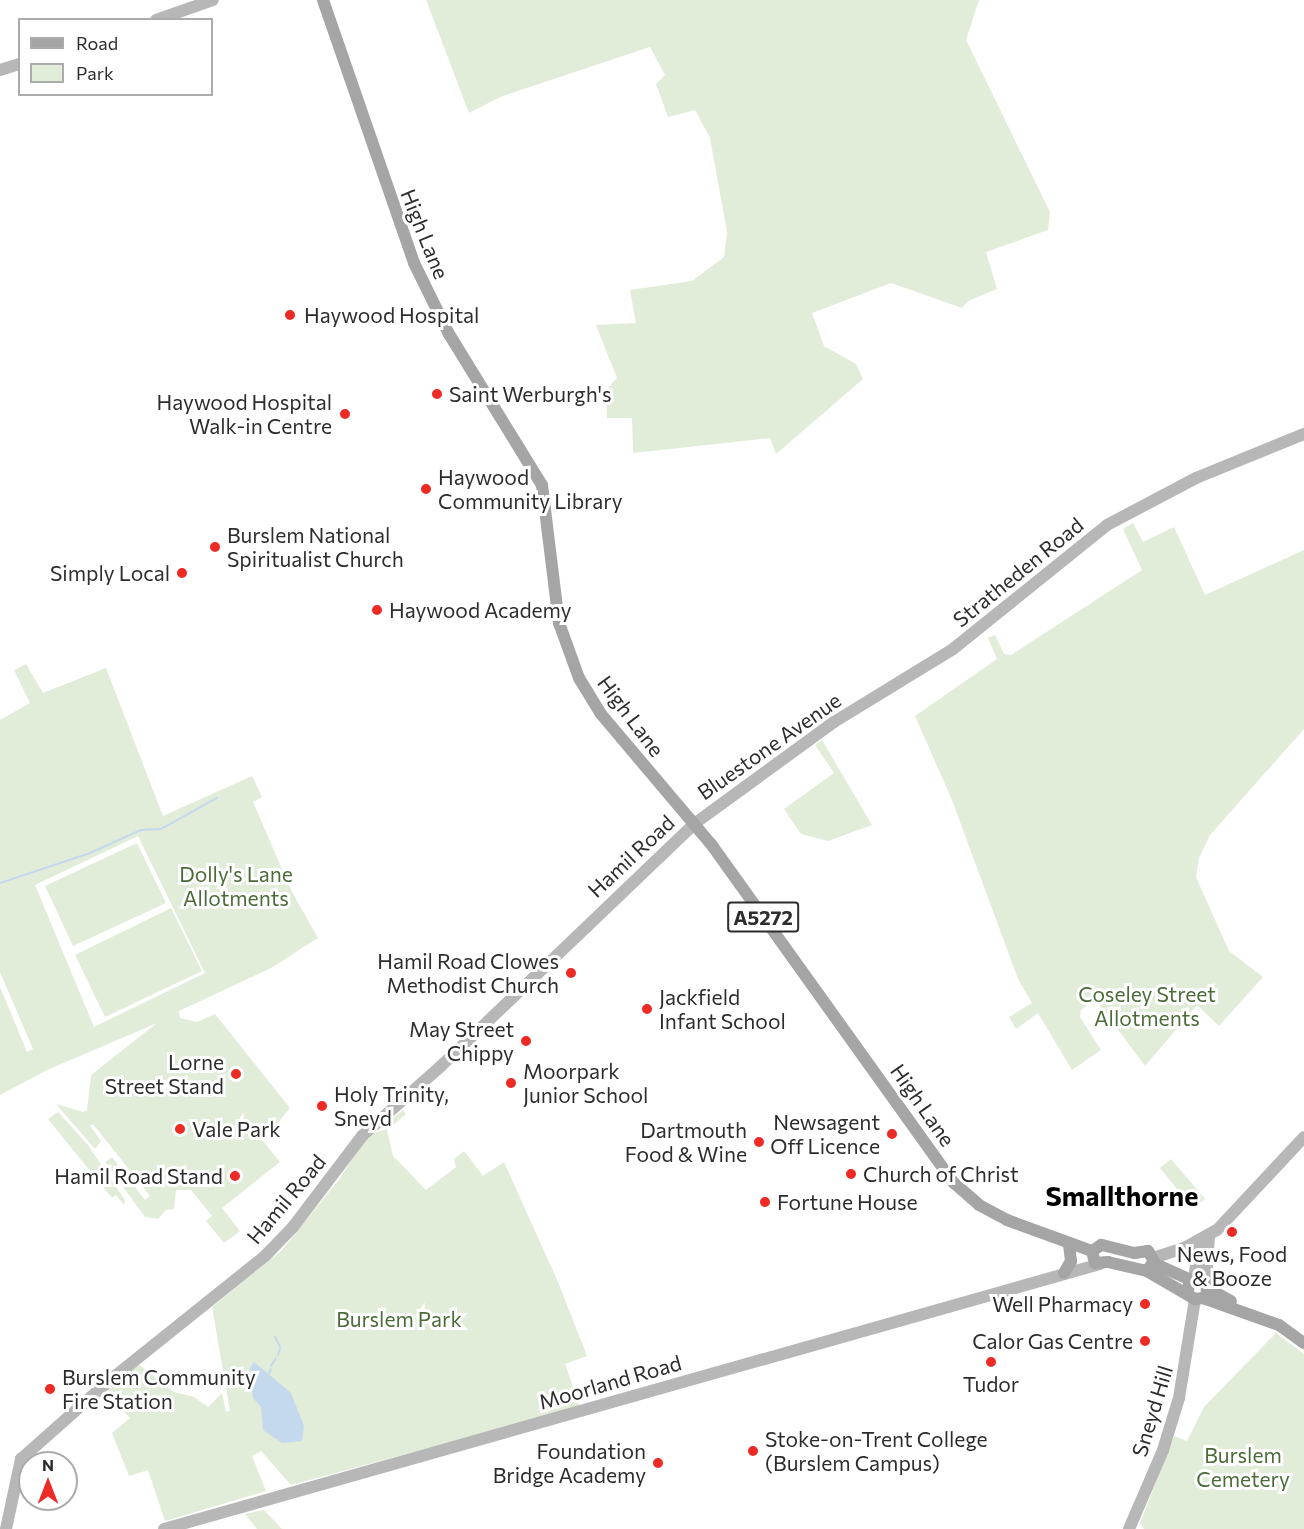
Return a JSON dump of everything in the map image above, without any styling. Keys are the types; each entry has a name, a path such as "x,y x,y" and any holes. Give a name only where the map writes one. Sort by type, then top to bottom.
{"main road":[{"name":"High Lane","path":"323,0 388,195 423,284 449,334 529,457 542,485 559,623 579,678 601,714 694,824 954,1183 990,1211 1100,1256"},
{"path":"1066,1273 1071,1261 1068,1244"},
{"path":"1132,1266 1134,1253"},
{"name":"A5272","path":"1100,1256 1134,1253 1193,1279"},
{"name":"A5272","path":"1100,1256 1132,1266 1150,1261 1200,1292 1279,1325 1304,1343"},
{"path":"1193,1279 1200,1292"}],"street":[{"path":"162,18 213,0"},
{"path":"0,70 18,65"},
{"name":"Stratheden Road","path":"867,701 953,649 1107,525 1196,478 1304,434"},
{"name":"Bluestone Avenue","path":"694,824 867,701"},
{"name":"Hamil Road","path":"6,1529 21,1459 109,1381 266,1255 293,1227 362,1136 441,1066 694,824"},
{"path":"1150,1261 1205,1238 1304,1137"},
{"path":"1193,1279 1205,1238"},
{"name":"Sneyd Hill","path":"1129,1529 1163,1450 1179,1398 1200,1292 1205,1238"},
{"name":"Moorland Road","path":"164,1529 1066,1273 1100,1256"}],"green space":[{"path":"426,0 979,0 966,40 1050,212 1048,230 986,252 997,289 968,301 962,308 891,283 812,313 824,346 856,364 863,379 776,454 770,438 633,453 632,418 607,418 606,390 617,378 596,325 636,323 630,290 692,281 724,257 727,232 710,138 695,110 668,117 656,84 665,75 650,47 500,97 469,113"},
{"name":"Coseley Street Allotments","path":"1133,523 1143,542 1174,527 1205,595 1304,550 1304,729 1210,835 1199,858 1196,877 1229,951 1263,977 1219,1026 1197,1005 1145,1066 1095,999 1081,1010 1080,1017 1101,1050 1072,1070 1038,1013 1016,1029 1009,1017 1032,1003 1018,979 952,800 915,716 997,659 988,638 995,635 1004,654 1011,655 1142,570 1123,529"},
{"name":"Dolly's Lane Allotments","path":"26,664 43,693 106,668 163,816 252,776 262,797 253,802 292,892 318,938 271,968 179,1011 180,1018 197,1022 215,1014 290,1108 277,1124 274,1121 257,1134 280,1162 222,1208 240,1231 224,1243 206,1221 212,1216 191,1190 176,1190 174,1209 166,1210 158,1219 145,1217 105,1162 112,1157 145,1200 150,1196 93,1124 90,1126 101,1141 95,1149 56,1104 83,1112 87,1110 91,1075 157,1023 47,1070 0,1095 0,987 27,1052 33,1049 0,972 0,720 30,703 14,670","holes":["138,836 205,973 94,1027 35,885"]},
{"path":"822,740 872,825 828,841 801,834 784,809 834,773 815,745"},
{"path":"137,843 166,903 73,946 45,886"},
{"path":"171,908 202,971 105,1017 75,955"},
{"name":"Burslem Park","path":"403,1110 406,1114 387,1130 393,1156 426,1190 456,1167 454,1159 464,1151 483,1176 504,1162 558,1282 587,1356 565,1364 580,1407 291,1485 261,1451 252,1456 266,1491 165,1521 148,1470 129,1476 112,1433 130,1418 106,1392 138,1364 174,1392 194,1397 208,1407 222,1393 226,1412 230,1411 212,1307 281,1251 338,1181 362,1144 376,1132 386,1130 387,1123"},
{"path":"58,1112 88,1145 125,1200 124,1205 116,1195 112,1198 48,1119"},
{"path":"1171,1159 1205,1199 1193,1209 1160,1168"},
{"name":"Burslem Cemetery","path":"1276,1333 1304,1354 1304,1529 1144,1529 1140,1523 1174,1436 1187,1441 1204,1407"},
{"path":"264,1510 282,1529 257,1529 245,1514"}],"water":[{"path":"254,1362 291,1393 304,1426 302,1441 282,1443 263,1430 261,1407 253,1398 250,1368"}],"waterway":[{"path":"0,883 90,853 141,830 161,829 217,798"},
{"path":"275,1337 280,1347"},
{"path":"278,1355 280,1349"},
{"path":"271,1366 276,1358"},
{"path":"269,1373 271,1369"}],"place":[{"name":"Haywood Hospital","path":"290,315"},
{"name":"Saint Werburgh's","path":"437,394"},
{"name":"Haywood Hospital Walk-in Centre","path":"345,414"},
{"name":"Haywood Community Library","path":"426,489"},
{"name":"Burslem National Spiritualist Church","path":"215,547"},
{"name":"Simply Local","path":"182,573"},
{"name":"Haywood Academy","path":"377,610"},
{"name":"Hamil Road Clowes Methodist Church","path":"571,973"},
{"name":"Jackfield Infant School","path":"647,1009"},
{"name":"May Street Chippy","path":"526,1041"},
{"name":"Lorne Street Stand","path":"236,1074"},
{"name":"Moorpark Junior School","path":"511,1083"},
{"name":"Holy Trinity, Sneyd","path":"322,1106"},
{"name":"Vale Park","path":"180,1129"},
{"name":"Newsagent Off Licence","path":"892,1134"},
{"name":"Dartmouth Food & Wine","path":"759,1142"},
{"name":"Church of Christ","path":"851,1174"},
{"name":"Hamil Road Stand","path":"235,1176"},
{"name":"Fortune House","path":"765,1202"},
{"name":"News, Food & Booze","path":"1232,1232"},
{"name":"Well Pharmacy","path":"1145,1304"},
{"name":"Calor Gas Centre","path":"1145,1341"},
{"name":"Tudor","path":"991,1362"},
{"name":"Burslem Community Fire Station","path":"50,1389"},
{"name":"Stoke-on-Trent College (Burslem Campus)","path":"753,1451"},
{"name":"Foundation Bridge Academy","path":"658,1463"}],"district":[{"name":"Smallthorne","path":"1122,1196"}]}
